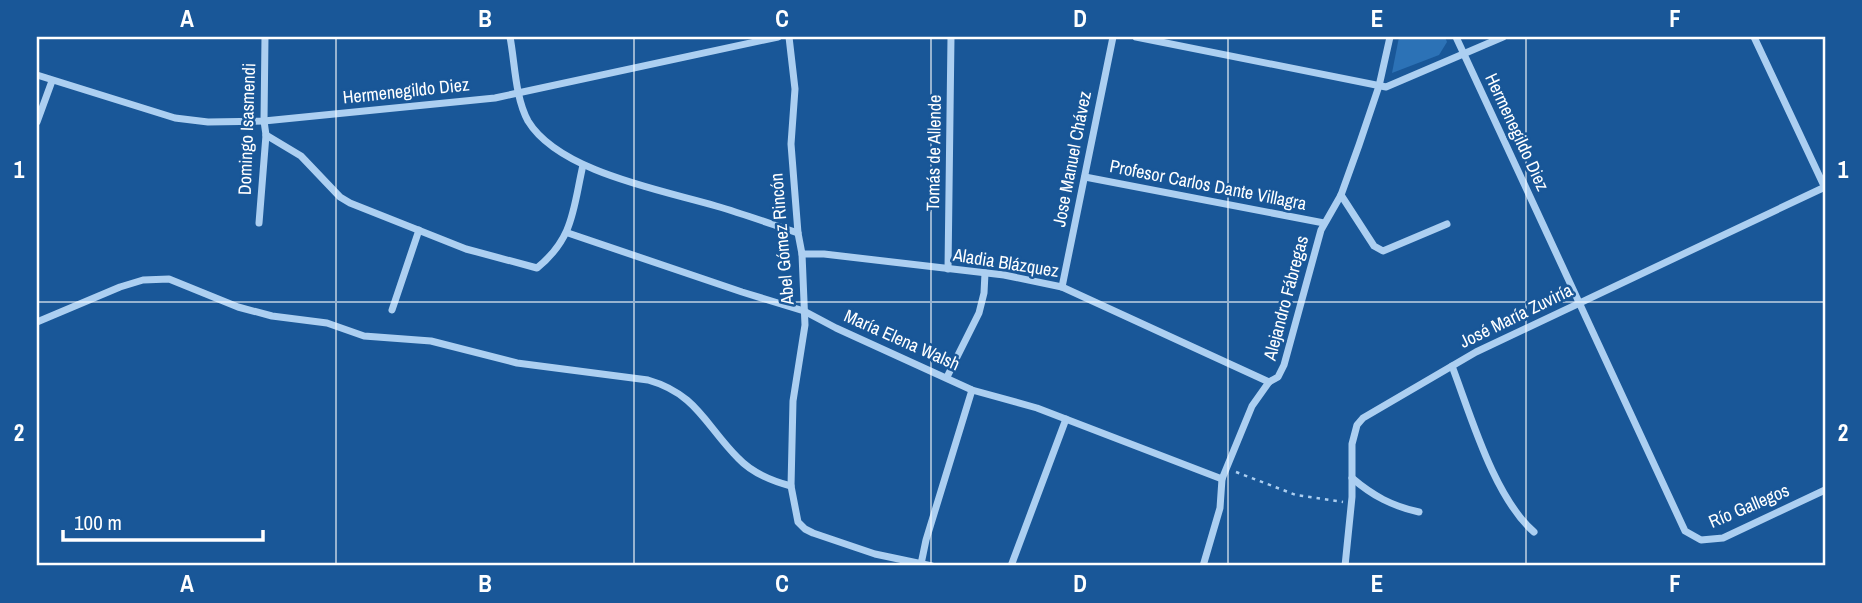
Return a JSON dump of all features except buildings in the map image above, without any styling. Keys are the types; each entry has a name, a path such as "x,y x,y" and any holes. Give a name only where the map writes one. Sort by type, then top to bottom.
{"street":[{"name":"Domingo Isasmendi","path":"259,223 266,135 265,37"},
{"path":"510,37 522,107 529,122 544,139 583,165 798,233"},
{"name":"Hermenegildo Diez","path":"37,75 174,117 208,122 264,121 457,102 519,93 778,37"},
{"name":"Abel Gómez Rincón","path":"789,37 795,89 791,144 802,254 804,311 803,346 793,401 791,486 798,522 805,530 813,533 875,554 922,564"},
{"name":"Tomás de Allende","path":"948,269 951,37"},
{"name":"Jose Manuel Chávez","path":"1062,288 1113,37"},
{"path":"1136,37 1379,86 1391,86 1503,37"},
{"name":"Alejandro Fábregas","path":"1203,566 1220,508 1222,479 1252,406 1269,382 1278,377 1284,366 1324,223 1341,195 1379,86 1390,37"},
{"name":"Hermenegildo Diez","path":"1457,37 1685,531"},
{"path":"1754,37 1825,188"},
{"path":"37,122 51,81"},
{"path":"266,135 301,156 340,197 466,249 537,268 547,260 568,233 583,165"},
{"name":"Profesor Carlos Dante Villagra","path":"1085,177 1324,223"},
{"name":"José María Zuviría","path":"1345,566 1351,505 1353,437 1363,418 1452,366 1578,302 1825,188"},
{"path":"1341,195 1374,246 1383,251 1447,224"},
{"path":"392,310 419,230"},
{"name":"María Elena Walsh","path":"568,233 804,311 972,390 1037,408 1222,479"},
{"name":"Aladia Blázquez","path":"802,254 824,254 985,273 1062,288 1269,382"},
{"path":"947,377 979,313 985,273"},
{"path":"37,322 120,287 143,280 169,279 239,307 272,316 327,323 364,336 431,341 517,363 648,380 668,385 684,396 739,460 754,472 791,486"},
{"path":"1452,366 1507,500 1523,523 1534,532"},
{"path":"932,566 922,564 926,540 972,390"},
{"path":"1011,566 1066,419"},
{"path":"1352,478 1382,500 1419,512"},
{"name":"Río Gallegos","path":"1685,531 1702,540 1723,538 1825,490"}],"path":[{"path":"1226,469 1296,495 1351,505"}],"shaded area":[{"path":"1399,37 1445,37 1447,42 1439,55 1392,73"}]}
